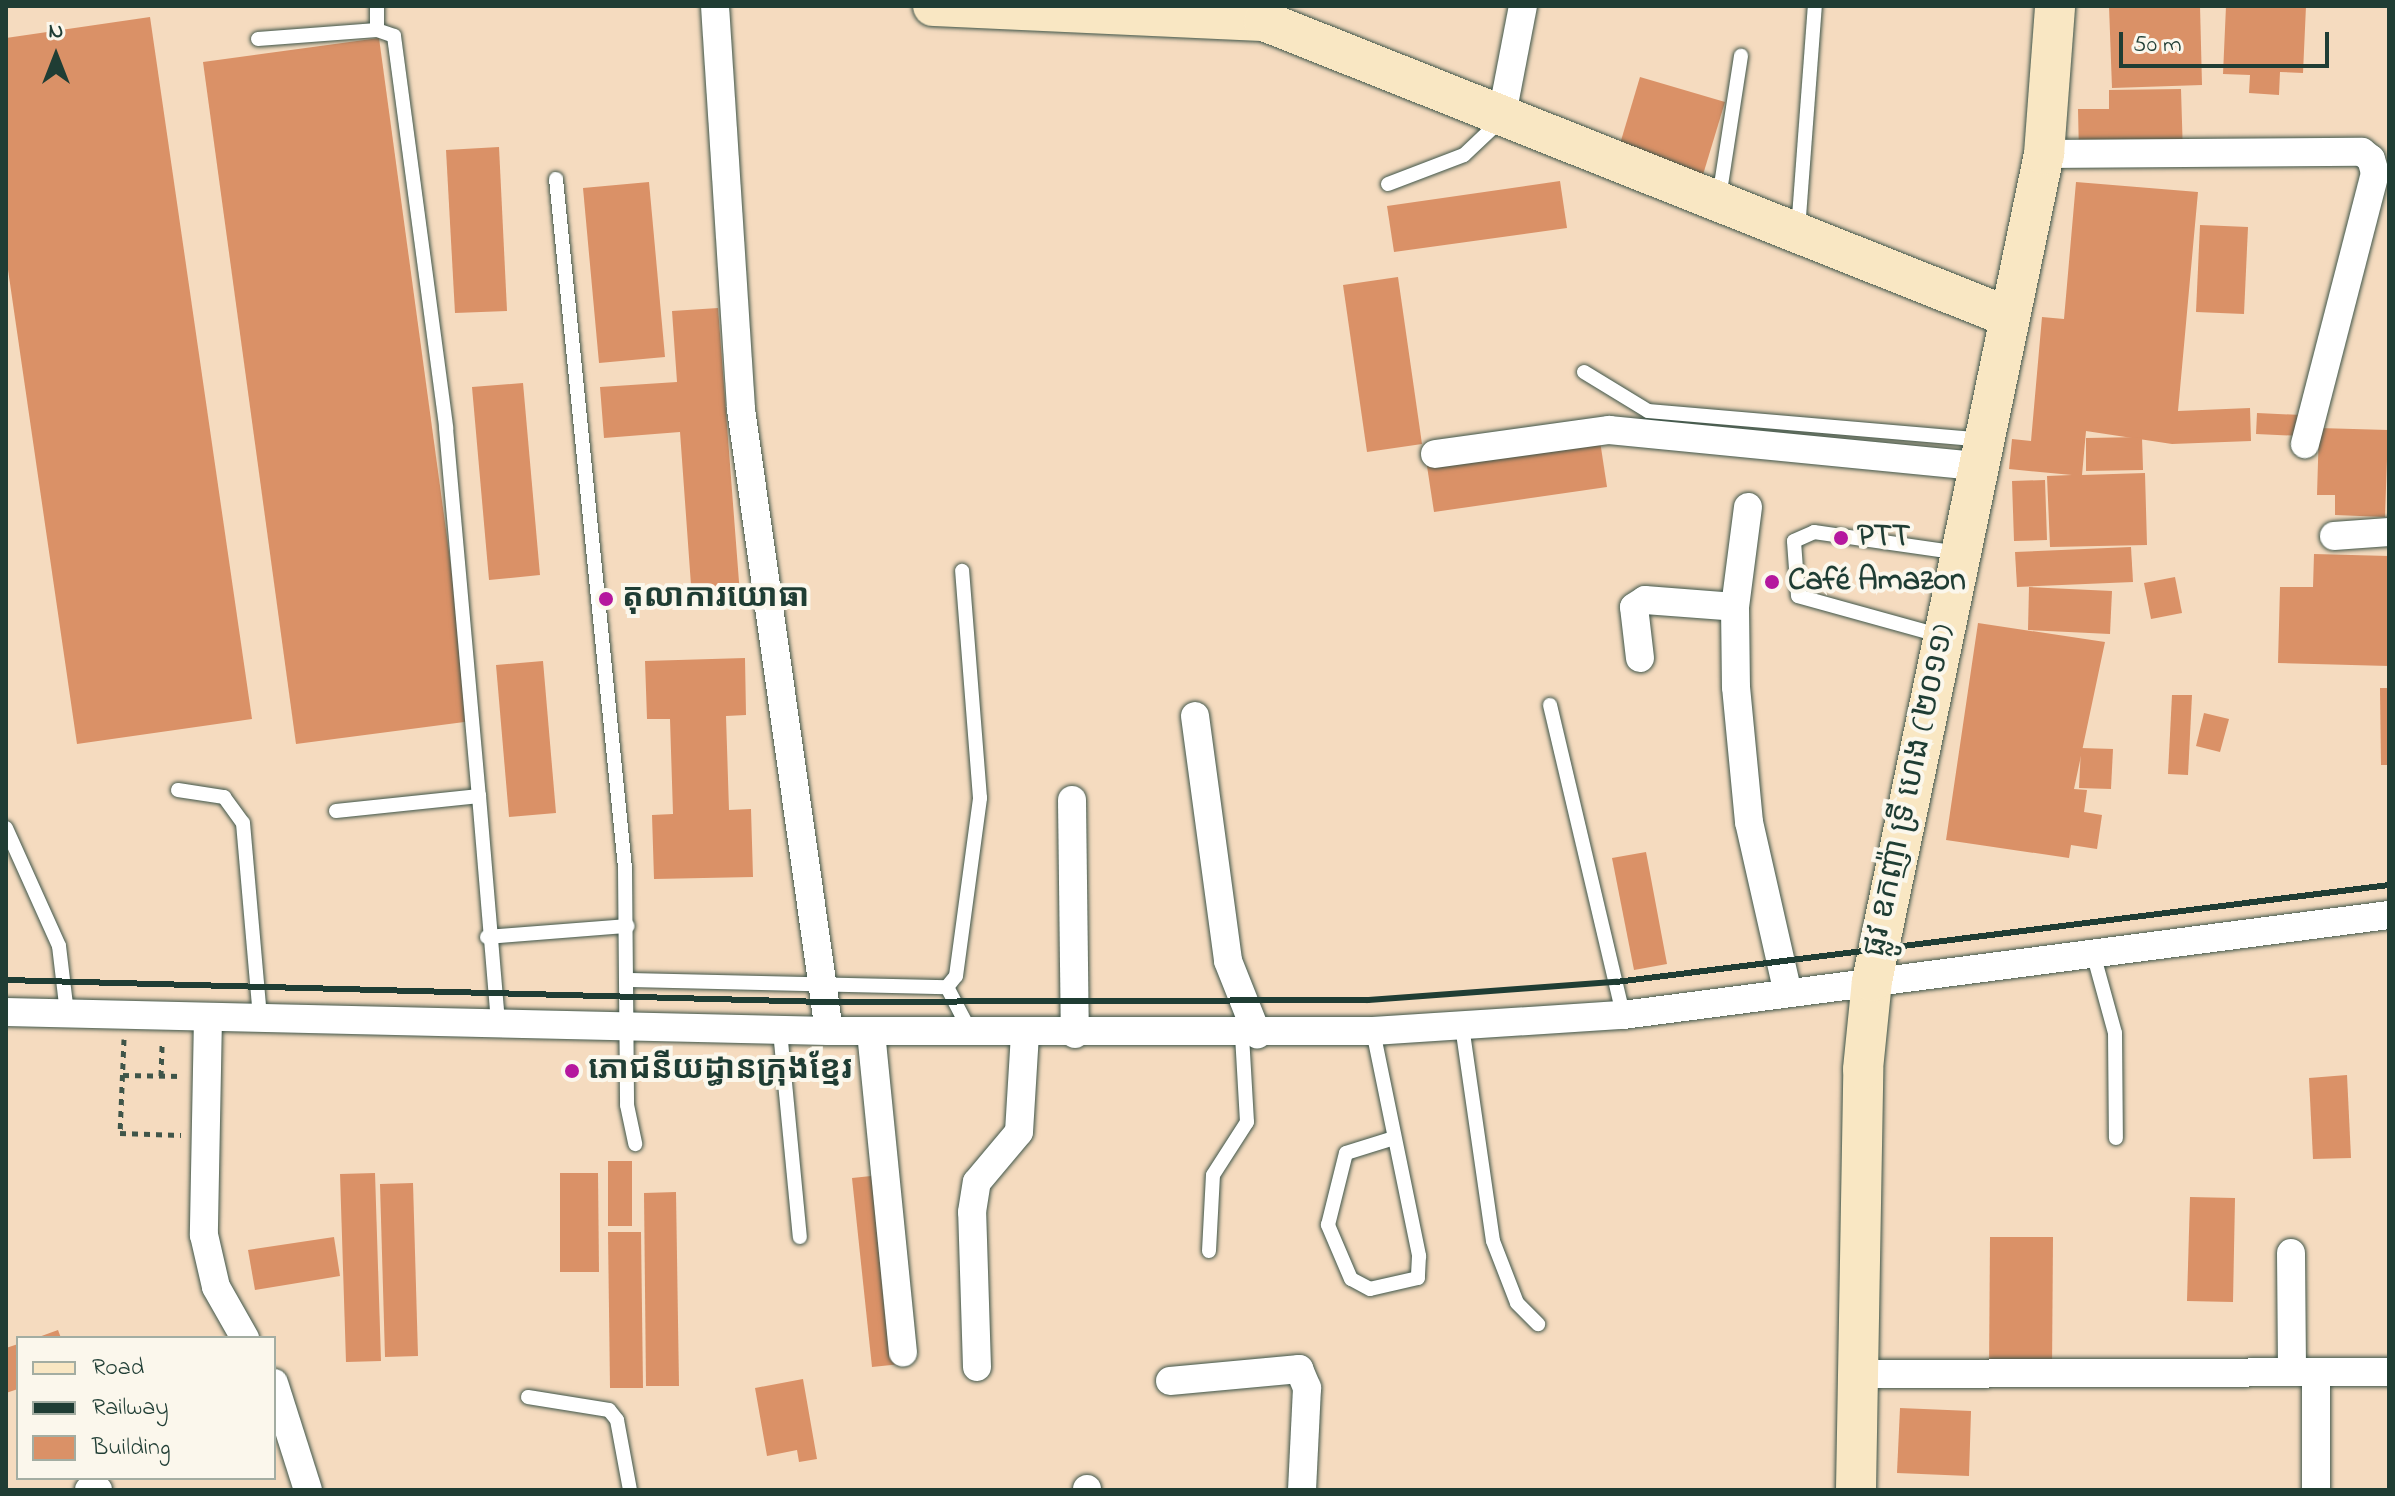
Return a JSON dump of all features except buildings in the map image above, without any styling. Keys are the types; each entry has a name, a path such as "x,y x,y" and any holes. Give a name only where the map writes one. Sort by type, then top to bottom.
{"main road":[{"path":"933,6 1263,13 1501,120 1797,238 2009,317"},
{"name":"ផ្លូវ ឧកញ៉ា ទ្រី ហេង (២០១១)","path":"1856,1490 1861,1374 1863,1069 1872,981 2044,154 2055,6"}],"street":[{"path":"715,6 741,409 820,987 829,1031"},
{"path":"1501,120 1523,6"},
{"path":"2044,154 2362,152 2371,159 2375,173 2305,444"},
{"path":"1435,454 1609,430 1981,453"},
{"path":"1748,507 1735,607 1749,822 1788,993"},
{"path":"2334,536 2389,532"},
{"path":"1640,658 1634,607 1645,600 1735,607"},
{"path":"1195,716 1228,961 1249,1034"},
{"path":"1072,800 1075,1034"},
{"path":"6,1012 780,1031 1075,1034 1373,1031 1623,1015 2389,915"},
{"path":"208,1017 202,1136 209,1260 244,1336"},
{"path":"871,1032 903,1352"},
{"path":"977,1367 972,1212 977,1182 1019,1132 1025,1033"},
{"path":"2291,1253 2316,1490"},
{"path":"1170,1381 1299,1369 1307,1388 1302,1490"},
{"path":"1861,1374 2389,1372"},
{"path":"276,1389 308,1490"}],"lane":[{"path":"377,6 377,30"},
{"path":"1797,238 1815,6"},
{"path":"258,39 377,30 394,36 446,428 479,796 487,937 498,1024"},
{"path":"1718,207 1741,56"},
{"path":"1388,184 1464,155 1501,120"},
{"path":"556,179 628,926 631,1027 627,1105 635,1144"},
{"path":"1584,372 1648,411 1981,453"},
{"path":"1943,636 1798,596 1794,541 1814,532 1960,553"},
{"path":"947,987 956,976 980,798 962,571"},
{"path":"1550,705 1623,1015"},
{"path":"178,790 224,797 243,823 260,1018"},
{"path":"336,811 479,796"},
{"path":"6,829 59,946 67,1013"},
{"path":"487,937 628,926"},
{"path":"2093,953 2115,1033 2116,1138"},
{"path":"630,980 820,987 947,987"},
{"path":"947,987 971,1033"},
{"path":"1462,1026 1493,1241 1517,1303 1538,1324"},
{"path":"780,1031 800,1237"},
{"path":"1373,1031 1418,1278 1370,1289 1351,1279 1328,1225 1346,1153 1391,1139"},
{"path":"1209,1251 1213,1175 1247,1122 1249,1034"},
{"path":"528,1397 609,1410 617,1420 630,1490"}],"path":[{"path":"126,1014 120,1133 202,1136"},
{"path":"123,1075 203,1077"}],"railway":[{"path":"6,980 824,1002 1368,1000 1616,982 2389,885"}],"place":[{"name":"PTT","path":"1841,538"},
{"name":"Café Amazon","path":"1772,582"},
{"name":"តុលាការយោធា","path":"606,599"},
{"name":"ភោជនីយដ្ធានក្រុងខ្មែរ","path":"572,1071"}]}
